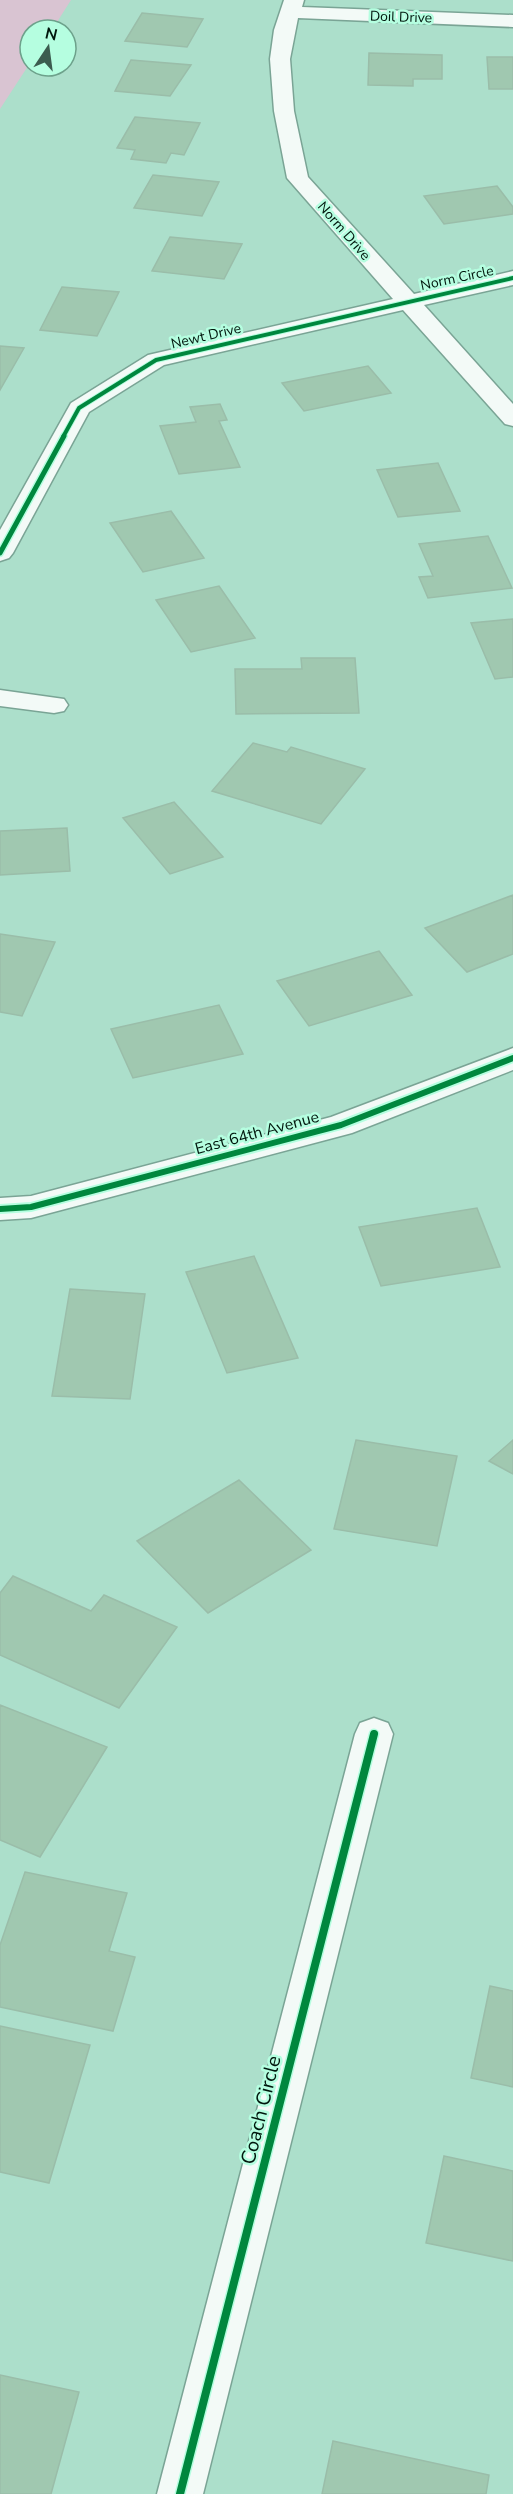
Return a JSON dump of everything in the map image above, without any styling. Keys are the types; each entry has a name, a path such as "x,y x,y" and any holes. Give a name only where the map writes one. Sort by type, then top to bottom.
{"street":[{"name":"Doil Drive","path":"292,6 513,21"},
{"name":"Norm Drive","path":"292,6 281,43 280,70 284,111 298,178 513,419"},
{"name":"Norm Circle","path":"406,301 513,278"},
{"name":"Newt Drive","path":"0,553 79,408 156,360 406,301"},
{"path":"0,698 54,705"},
{"name":"East 64th Avenue","path":"0,1209 31,1208 341,1125 513,1058"},
{"name":"Coach Circle","path":"180,2494 374,1734"}],"shaded area":[{"path":"0,0 71,0 60,18 18,18 18,78 20,78 0,109"}],"building":[{"path":"142,13 203,19 187,47 125,41"},
{"path":"369,53 442,55 442,79 413,79 413,86 368,85"},
{"path":"487,57 513,57 513,89 489,89"},
{"path":"131,60 191,65 170,96 115,91"},
{"path":"135,117 200,123 184,155 171,153 166,163 131,159 135,150 117,148"},
{"path":"153,175 219,182 202,216 134,208"},
{"path":"497,186 513,207 513,214 444,224 424,196"},
{"path":"170,237 242,244 224,279 152,271"},
{"path":"62,287 119,292 97,336 40,330"},
{"path":"0,346 24,348 0,390"},
{"path":"368,366 391,393 304,411 282,383"},
{"path":"220,404 227,420 219,421 240,467 179,474 160,426 196,422 190,407"},
{"path":"438,463 460,511 398,517 377,470"},
{"path":"171,511 204,558 143,572 110,523"},
{"path":"488,536 512,588 428,598 419,577 433,576 419,544"},
{"path":"219,586 255,638 191,652 156,600"},
{"path":"513,619 513,677 495,679 471,623"},
{"path":"301,658 355,658 359,713 236,714 235,669 302,669"},
{"path":"253,743 287,752 291,747 365,769 321,824 212,791"},
{"path":"174,802 223,857 170,874 123,818"},
{"path":"67,828 70,871 0,875 0,831"},
{"path":"513,895 513,954 467,972 425,928"},
{"path":"0,934 55,942 22,1016 0,1012"},
{"path":"379,951 412,995 309,1026 277,981"},
{"path":"219,1005 243,1054 133,1078 111,1029"},
{"path":"477,1208 500,1267 381,1286 359,1227"},
{"path":"254,1256 298,1358 227,1373 186,1272"},
{"path":"70,1289 145,1294 130,1399 52,1396"},
{"path":"356,1440 457,1456 437,1546 334,1529"},
{"path":"513,1440 513,1474 489,1461"},
{"path":"239,1480 311,1550 208,1613 137,1541"},
{"path":"13,1576 91,1611 104,1595 177,1627 119,1708 0,1655 0,1593"},
{"path":"0,1705 107,1747 40,1857 0,1840"},
{"path":"25,1872 127,1893 109,1951 135,1957 113,2031 0,2007 0,1945"},
{"path":"490,1986 513,1991 513,2087 471,2078"},
{"path":"0,2026 90,2045 49,2183 0,2172"},
{"path":"444,2156 513,2171 513,2261 426,2243"},
{"path":"0,2375 79,2392 51,2494 0,2494"},
{"path":"333,2441 489,2475 486,2494 322,2494"}],"cycle path":[{"path":"0,553 79,408 156,360 513,278"},
{"path":"0,1209 31,1207 341,1125 513,1058"},
{"path":"180,2494 374,1734"}]}
